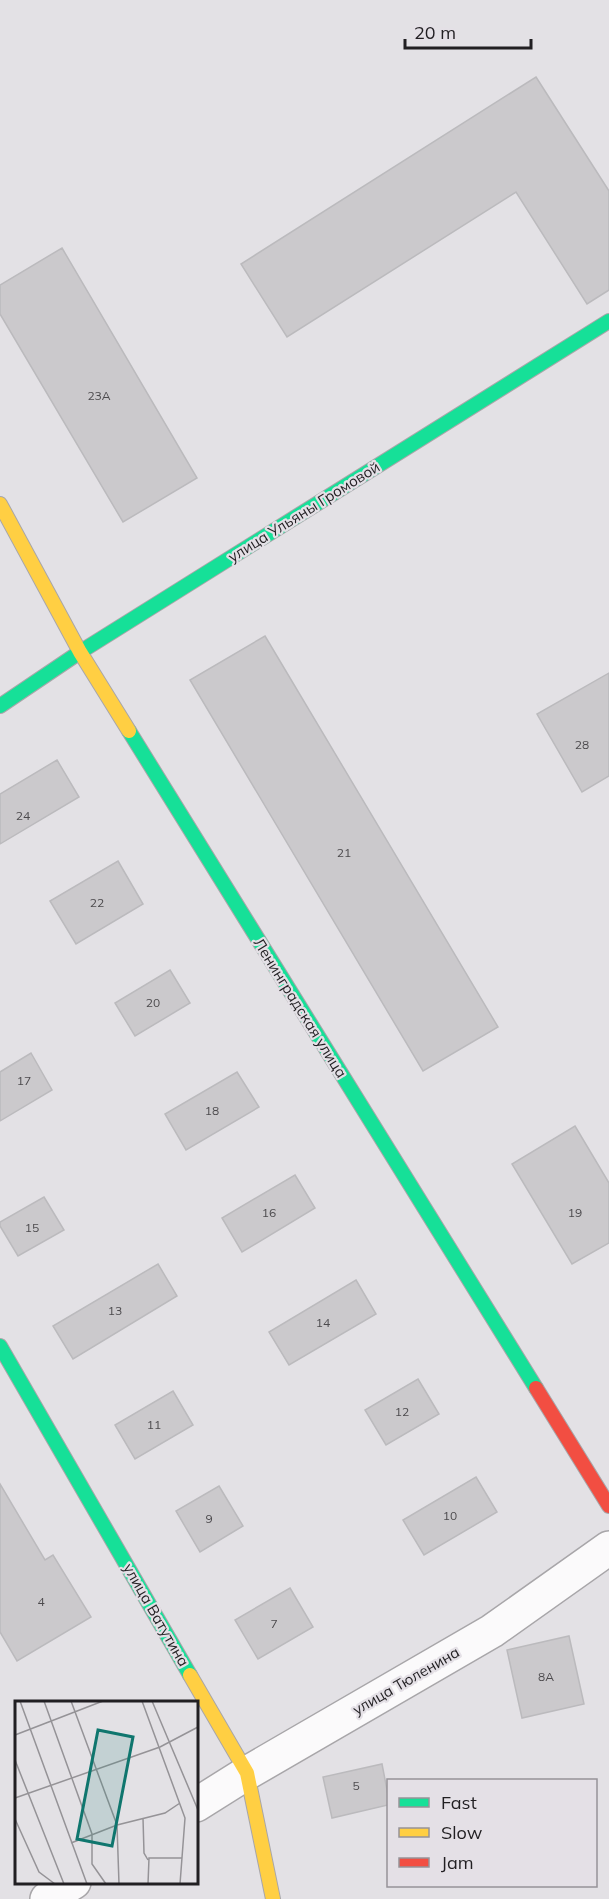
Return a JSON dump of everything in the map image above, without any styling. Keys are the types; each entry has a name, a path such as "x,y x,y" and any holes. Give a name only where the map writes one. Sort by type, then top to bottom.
{"street":[{"name":"улица Ульяны Громовой","path":"0,706 80,652 609,321"},
{"name":"Ленинградская улица","path":"0,504 80,652 609,1506"},
{"name":"улица Ватутина","path":"0,1347 247,1773 273,1899"},
{"name":"улица Тюленина","path":"198,1804 492,1631 609,1548"},
{"path":"47,1899 71,1884"}],"building":[{"path":"536,77 609,191 609,290 587,304 516,192 287,337 241,264"},
{"path":"62,248 197,478 123,522 0,314 0,285"},
{"path":"265,636 498,1027 423,1071 190,680"},
{"path":"609,673 609,776 582,792 537,714"},
{"path":"57,760 79,797 0,844 0,794"},
{"path":"118,861 143,904 76,944 50,901"},
{"path":"170,970 190,1003 135,1036 115,1003"},
{"path":"31,1053 52,1090 0,1121 0,1072"},
{"path":"237,1072 259,1107 186,1150 165,1114"},
{"path":"575,1126 609,1183 609,1243 572,1264 512,1164"},
{"path":"295,1175 315,1208 242,1252 222,1218"},
{"path":"44,1197 64,1230 18,1256 0,1226 0,1222"},
{"path":"158,1264 177,1296 73,1359 53,1326"},
{"path":"356,1280 376,1314 289,1365 269,1332"},
{"path":"418,1379 439,1414 386,1445 365,1410"},
{"path":"173,1391 193,1425 135,1459 115,1425"},
{"path":"476,1477 497,1512 424,1555 403,1520"},
{"path":"0,1484 45,1560 53,1555 91,1617 17,1661 0,1632"},
{"path":"219,1486 243,1526 200,1552 176,1511"},
{"path":"290,1588 313,1627 258,1659 235,1620"},
{"path":"569,1636 584,1704 522,1718 507,1650"},
{"path":"382,1764 387,1790 387,1805 332,1818 323,1777"}],"traffic: fast":[{"path":"0,706 80,652 609,321"},
{"path":"129,731 536,1388"},
{"path":"0,1346 190,1675"}],"traffic: slow":[{"path":"0,504 80,652 129,731"},
{"path":"190,1675 247,1773 273,1899"}],"traffic: jam":[{"path":"536,1388 609,1506"}]}
